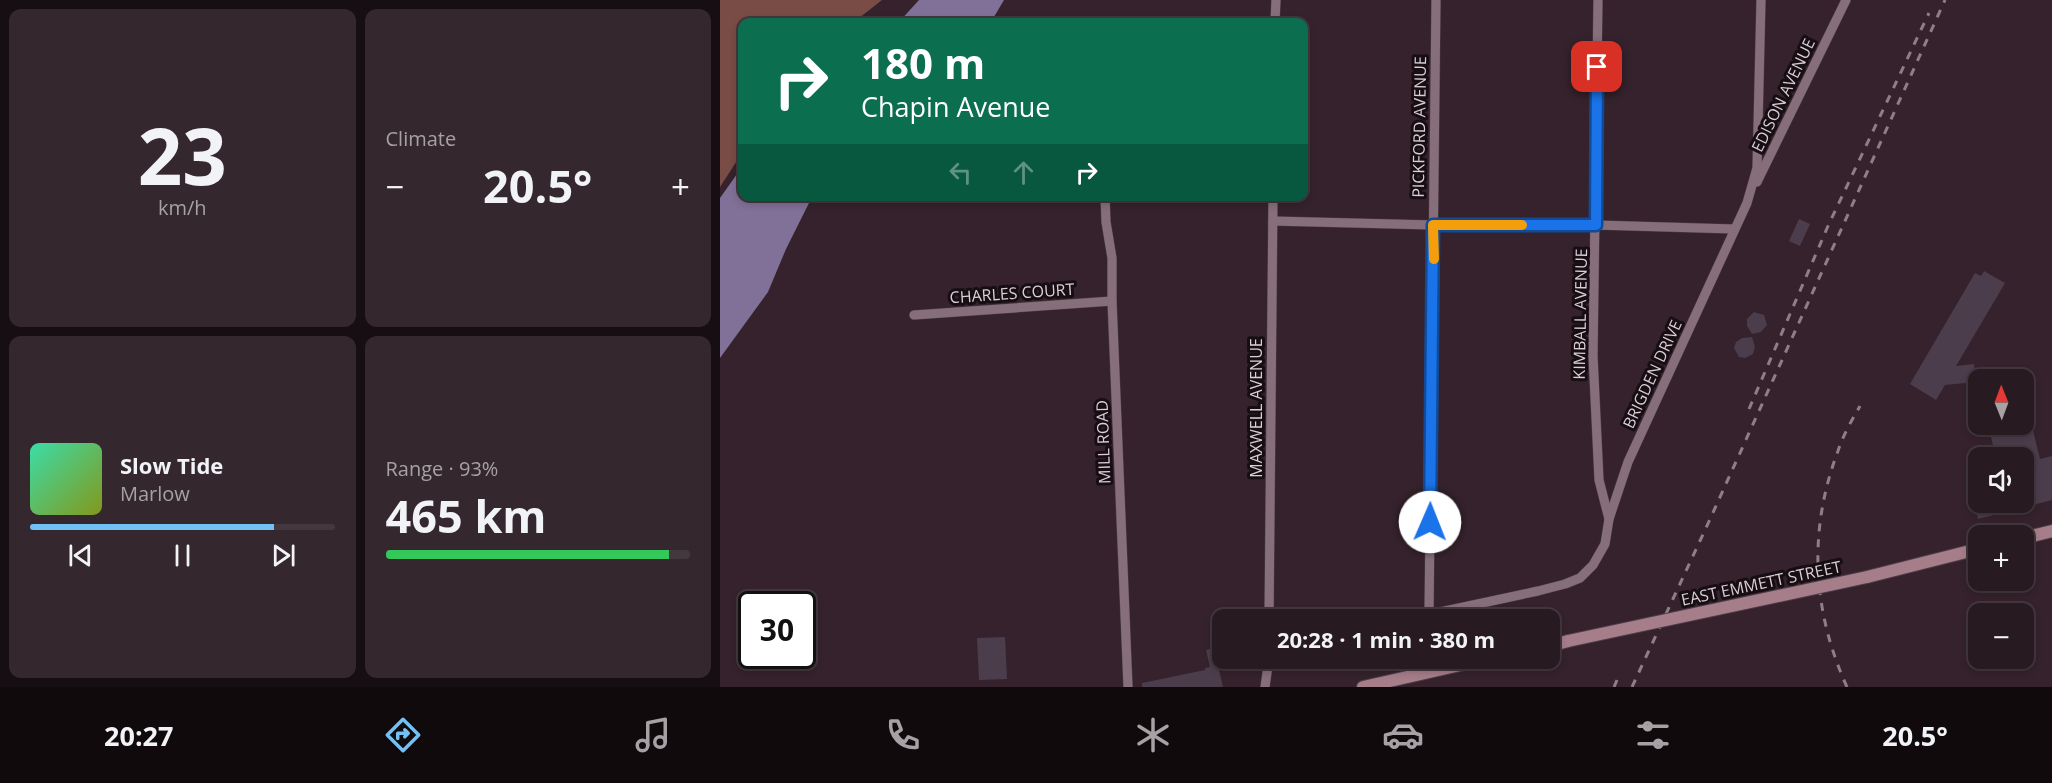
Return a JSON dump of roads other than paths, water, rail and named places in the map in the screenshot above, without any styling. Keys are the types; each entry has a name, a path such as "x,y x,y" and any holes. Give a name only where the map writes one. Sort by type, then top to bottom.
{"street":[{"path":"1275,18 1276,0"},
{"name":"PICKFORD AVENUE","path":"1429,609 1436,0"},
{"name":"KIMBALL AVENUE","path":"1598,0 1593,356 1599,480 1609,519"},
{"name":"BRIGDEN DRIVE","path":"1453,609 1538,591 1580,578 1593,565 1605,544 1609,519 1628,462 1747,203 1757,168 1761,0"},
{"name":"EDISON AVENUE","path":"1747,203 1846,0"},
{"name":"MILL ROAD","path":"1105,201 1112,258 1128,687"},
{"name":"MAXWELL AVENUE","path":"1269,609 1274,201"},
{"path":"1273,221 1734,229"},
{"name":"CHARLES COURT","path":"914,315 1112,301"},
{"path":"2034,536 2052,531"},
{"name":"EAST EMMETT STREET","path":"1560,643 1867,577 1968,552"},
{"path":"1265,687 1267,669"},
{"path":"1363,687 1442,669"}],"railway":[{"path":"1632,687 1945,0"},
{"path":"1749,409 1828,226 1929,13"},
{"path":"1847,687 1835,658 1821,599 1818,540 1828,481 1842,439 1860,406"},
{"path":"1614,687 1617,680"}]}
